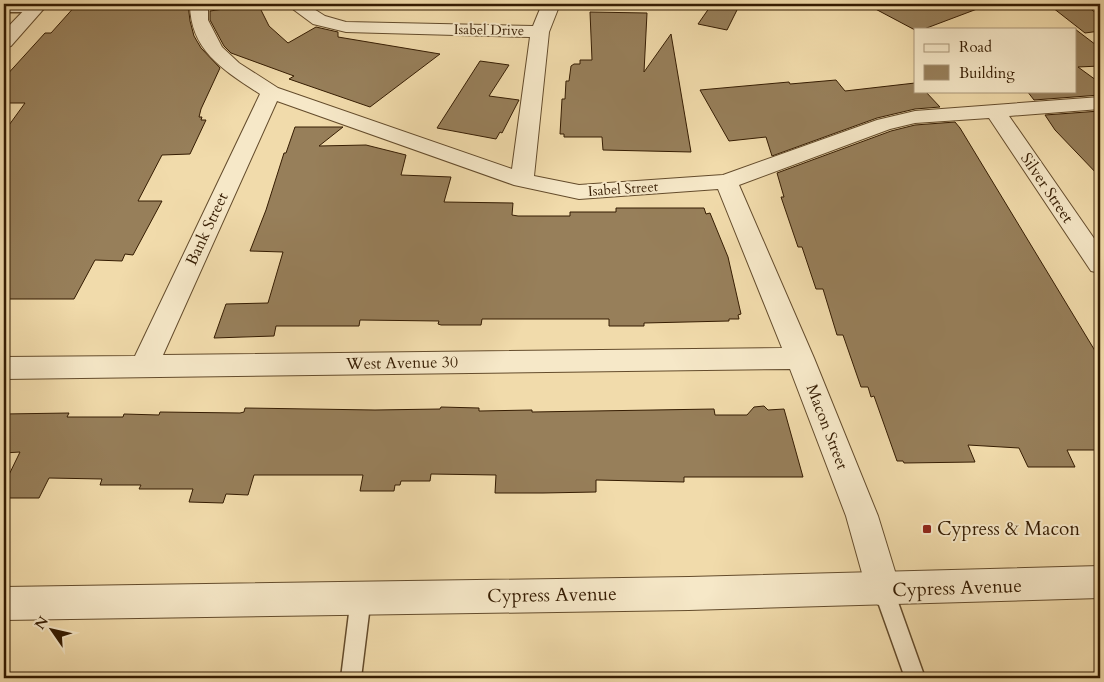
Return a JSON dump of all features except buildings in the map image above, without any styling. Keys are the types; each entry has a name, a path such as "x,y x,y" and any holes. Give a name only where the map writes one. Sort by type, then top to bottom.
{"street":[{"name":"Isabel Street","path":"199,4 199,20 214,50 232,67 270,92 522,180 578,192 726,182 884,124 916,117 1100,103"},
{"name":"Isabel Drive","path":"295,4 319,20 346,27 540,32 522,180"},
{"path":"540,32 550,4"},
{"path":"4,42 37,6"},
{"name":"Bank Street","path":"144,367 270,92"},
{"name":"Silver Street","path":"994,110 1100,265"},
{"name":"Macon Street","path":"726,182 800,358 862,516 884,590"},
{"name":"West Avenue 30","path":"4,368 800,358"},
{"name":"Cypress Avenue","path":"4,604 884,590 1100,582"}],"lane":[{"path":"4,8 37,6"},
{"name":"Macon Street","path":"884,590 914,678"},
{"path":"351,678 362,597"}],"place":[{"name":"Cypress & Macon","path":"927,529"}]}
